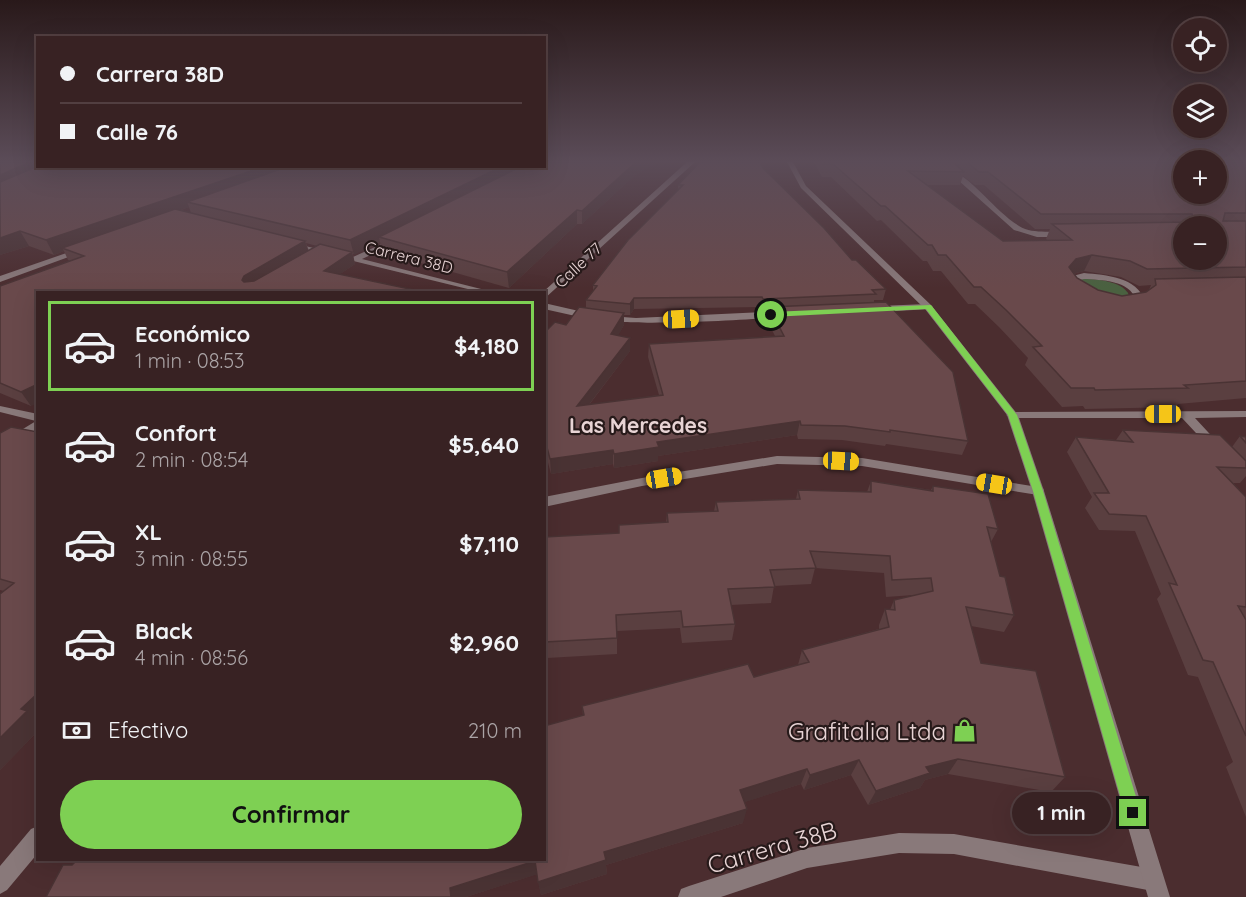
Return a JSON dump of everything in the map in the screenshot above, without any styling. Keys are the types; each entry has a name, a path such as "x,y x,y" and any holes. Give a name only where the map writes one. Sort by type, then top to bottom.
{"street":[{"name":"Calle 77","path":"546,294 645,204"},
{"path":"821,204 928,307 1012,415 1038,491 1156,888"},
{"path":"989,204 1017,228 1037,235 1068,235"},
{"path":"356,259 408,233"},
{"name":"Carrera 38D","path":"288,244 485,291"},
{"path":"0,279 90,248"},
{"path":"311,257 321,252"},
{"path":"1137,291 1141,296 1138,304 1120,307 1084,299 1066,285 1072,279 1091,276 1117,281 1137,291 1148,291"},
{"path":"546,306 591,317 636,321 788,314"},
{"path":"870,310 928,307"},
{"path":"0,409 36,418"},
{"path":"1185,414 1223,455"},
{"path":"1012,415 1246,414"},
{"path":"0,448 36,425"},
{"path":"546,502 642,482 777,460 862,462 1038,491"},
{"path":"0,883 36,838"},
{"name":"Carrera 38B","path":"689,897 807,858 899,843 954,844 1156,888"}],"green space":[{"path":"1083,279 1117,285 1127,292 1130,298 1127,301 1071,282"}],"building":[{"path":"0,204 153,204 46,240 20,231 0,238"},
{"path":"195,204 425,204 350,240"},
{"path":"446,204 590,204 582,211 577,210 507,272 379,237"},
{"path":"664,204 799,204 852,260 856,260 886,289 872,290 876,294 763,299 762,297 634,298 630,304 586,300 597,286 593,285 628,240"},
{"path":"879,204 953,204 1003,241 1072,240 1052,224 1173,222 1173,268 1147,269 1130,261 1092,255 1076,259 1069,267 1077,278 1098,290 1122,296 1146,292 1156,285 1155,279 1246,277 1246,381 1184,385 1188,388 1095,390 1094,388 1071,388 1033,347 1042,346 1006,310 981,287 974,287 946,255 938,255 932,245 928,245 885,206"},
{"path":"1028,204 1246,204 1246,213 1225,213 1224,216 1041,214"},
{"path":"175,209 305,241 244,276 242,280 244,282 254,281 320,244 352,252 324,271 419,291 36,291 36,385 21,392 0,383 0,286 84,256 62,248"},
{"path":"1227,221 1246,221 1246,267 1227,267"},
{"path":"886,302 953,372 968,441 890,430 890,432 845,426 801,425 800,421 657,442 659,447 614,454 613,450 550,459 546,444 546,331 555,322 566,325 579,307 624,313 611,334 630,338 577,406 663,395 649,344 784,336 769,307"},
{"path":"11,427 36,432 36,695 21,709 27,711 0,738 0,594 14,583 0,579 0,433"},
{"path":"1123,430 1220,435 1246,461 1246,468 1217,467 1246,497 1246,607 1238,606 1246,620 1246,736 1213,662 1203,660 1169,583 1177,585 1146,516 1109,514 1094,493 1109,493 1076,437 1133,442"},
{"path":"871,481 933,491 933,486 988,494 998,529 987,527 1000,576 1005,577 1014,615 966,607 981,663 1036,671 1065,777 958,759 926,767 930,773 876,791 859,760 810,775 807,769 740,790 747,809 604,852 606,860 538,882 535,861 546,861 546,725 584,715 582,706 748,664 754,677 809,662 802,650 889,627 885,609 895,610 894,600 933,591 931,578 892,580 890,556 810,551 816,568 770,570 775,587 728,589 735,624 683,627 681,611 616,615 617,638 546,642 546,537 619,533 619,525 668,522 667,513 718,511 716,502 800,499 798,490 871,492"},
{"path":"76,861 535,861 450,888 451,897 46,897 63,865 72,865"}],"place":[{"name":"Grafitalia Ltda","path":"964,731"}],"district":[{"name":"Las Mercedes","path":"638,425"}],"route":[{"path":"771,315 928,307 975,364 1012,415 1038,491 1133,813"}]}
